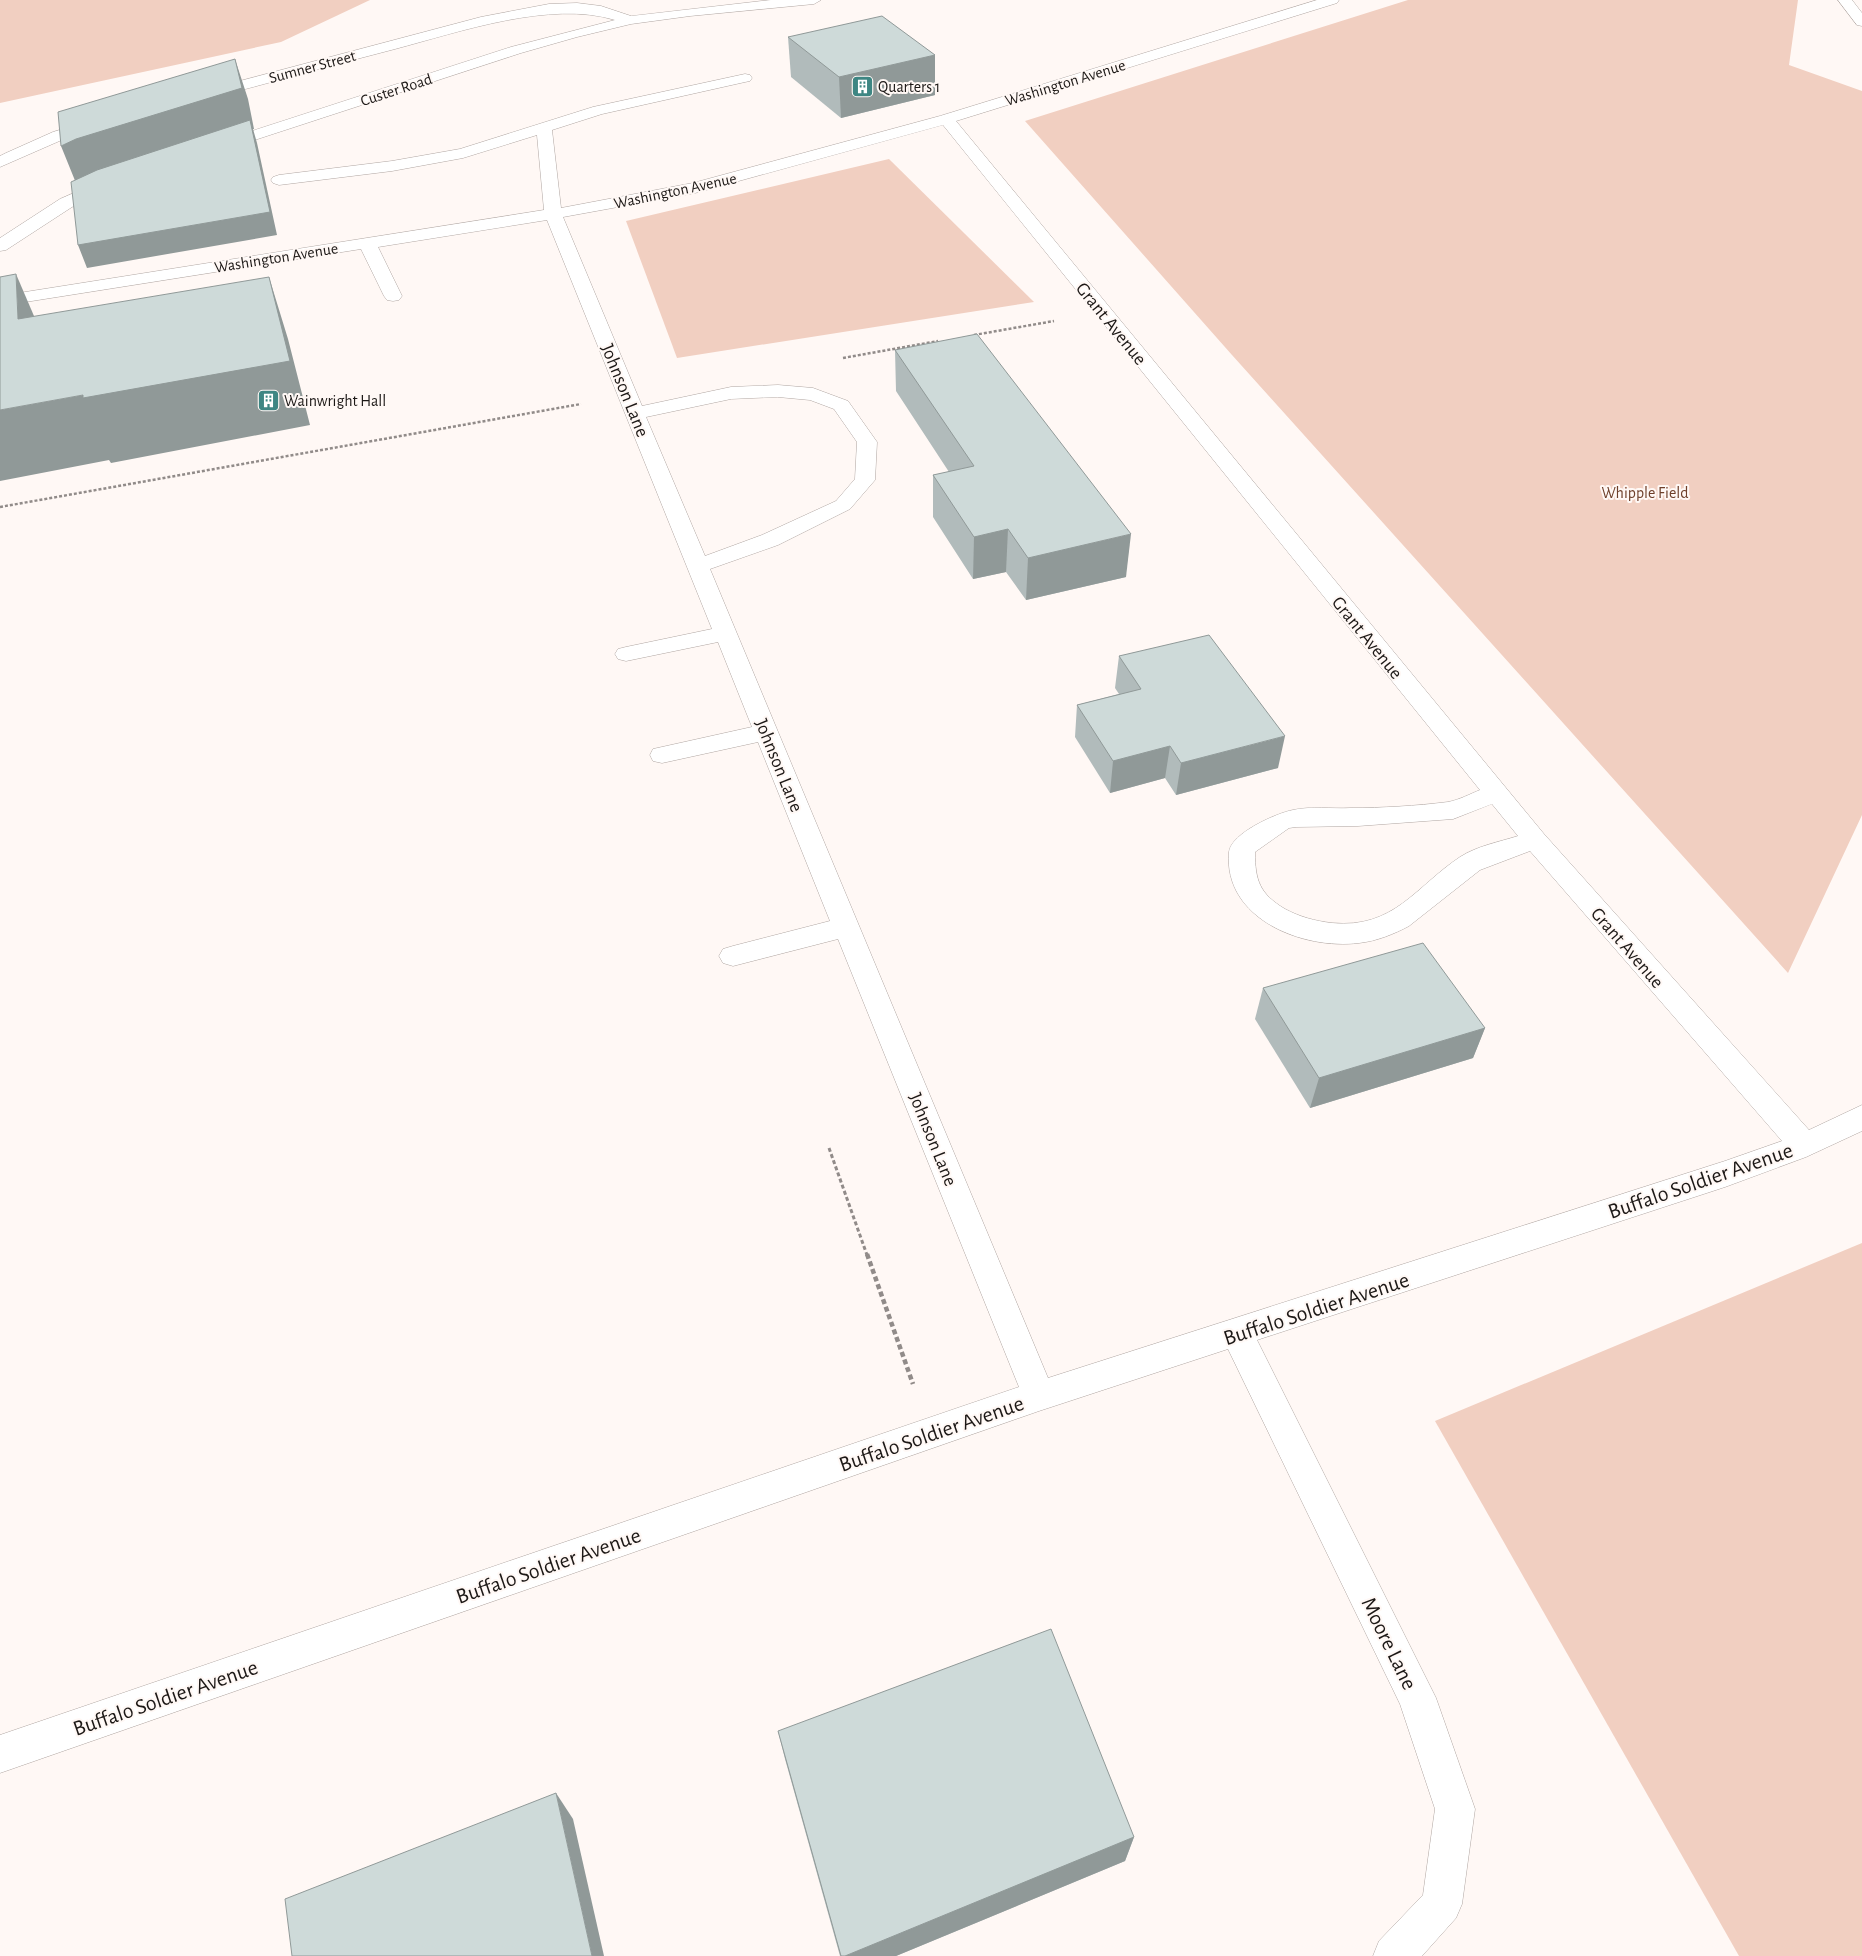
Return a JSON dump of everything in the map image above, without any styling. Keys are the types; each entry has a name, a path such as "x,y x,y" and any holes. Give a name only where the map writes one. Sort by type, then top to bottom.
{"street":[{"name":"Custer Road","path":"200,152 516,50 631,20 690,12 814,0"},
{"name":"Washington Avenue","path":"0,301 553,214 695,188 946,119 1332,0"},
{"path":"1845,0 1862,22"},
{"name":"Sumner Street","path":"191,98 486,20 550,8 577,7 601,10 631,20"},
{"path":"279,180 392,166 463,153 598,110 745,78"},
{"name":"Grant Avenue","path":"946,119 1535,840 1803,1144"},
{"path":"0,162 59,135 105,121"},
{"name":"Johnson Lane","path":"544,128 553,214 1039,1396"},
{"path":"0,246 66,203 99,186 117,180"},
{"path":"367,243 393,296"},
{"path":"631,404 731,393 778,391 813,394 841,405 867,442 865,480 843,505 770,540 698,566"},
{"path":"626,654 726,633"},
{"path":"662,755 767,732"},
{"path":"1496,793 1453,810 1358,817 1296,818 1282,821 1255,838 1242,849 1245,882 1254,899 1273,915 1308,930 1337,934 1375,930 1405,915 1472,862 1535,840"},
{"path":"733,956 847,927"},
{"name":"Buffalo Soldier Avenue","path":"0,1754 1039,1396 1766,1160 1840,1129 1862,1117"},
{"name":"Moore Lane","path":"1237,1333 1417,1698 1454,1809 1442,1904 1394,1956"}],"path":[{"path":"968,336 1104,312"},
{"path":"842,358 939,341"},
{"path":"0,507 631,404"},
{"path":"829,1148 914,1387"}],"green space":[{"path":"0,0 370,0 281,42 0,103"},
{"name":"Whipple Field","path":"1408,0 1798,0 1789,65 1862,91 1862,815 1788,973 1232,355 1025,121"},
{"path":"889,159 1034,302 677,358 626,221"},
{"path":"1862,1243 1862,1956 1739,1956 1435,1421"}],"building":[{"path":"882,16 935,55 839,77 788,37"},
{"path":"235,59 242,88 76,139 61,146 58,112"},
{"path":"250,120 270,212 78,245 71,182 97,170"},
{"path":"16,274 18,319 269,277 290,361 83,398 83,395 0,410 0,277"},
{"path":"977,334 1131,534 1028,558 1008,529 974,537 933,475 974,466 895,350"},
{"path":"1209,635 1285,736 1181,763 1170,746 1113,761 1077,705 1141,689 1119,656"},
{"path":"1423,943 1485,1028 1319,1078 1263,988"},
{"path":"1051,1629 1134,1837 845,1956 841,1956 778,1731"},
{"path":"556,1793 592,1956 292,1956 285,1899"}],"place":[{"name":"Quarters 1","path":"862,86"},
{"name":"Wainwright Hall","path":"268,400"}]}
